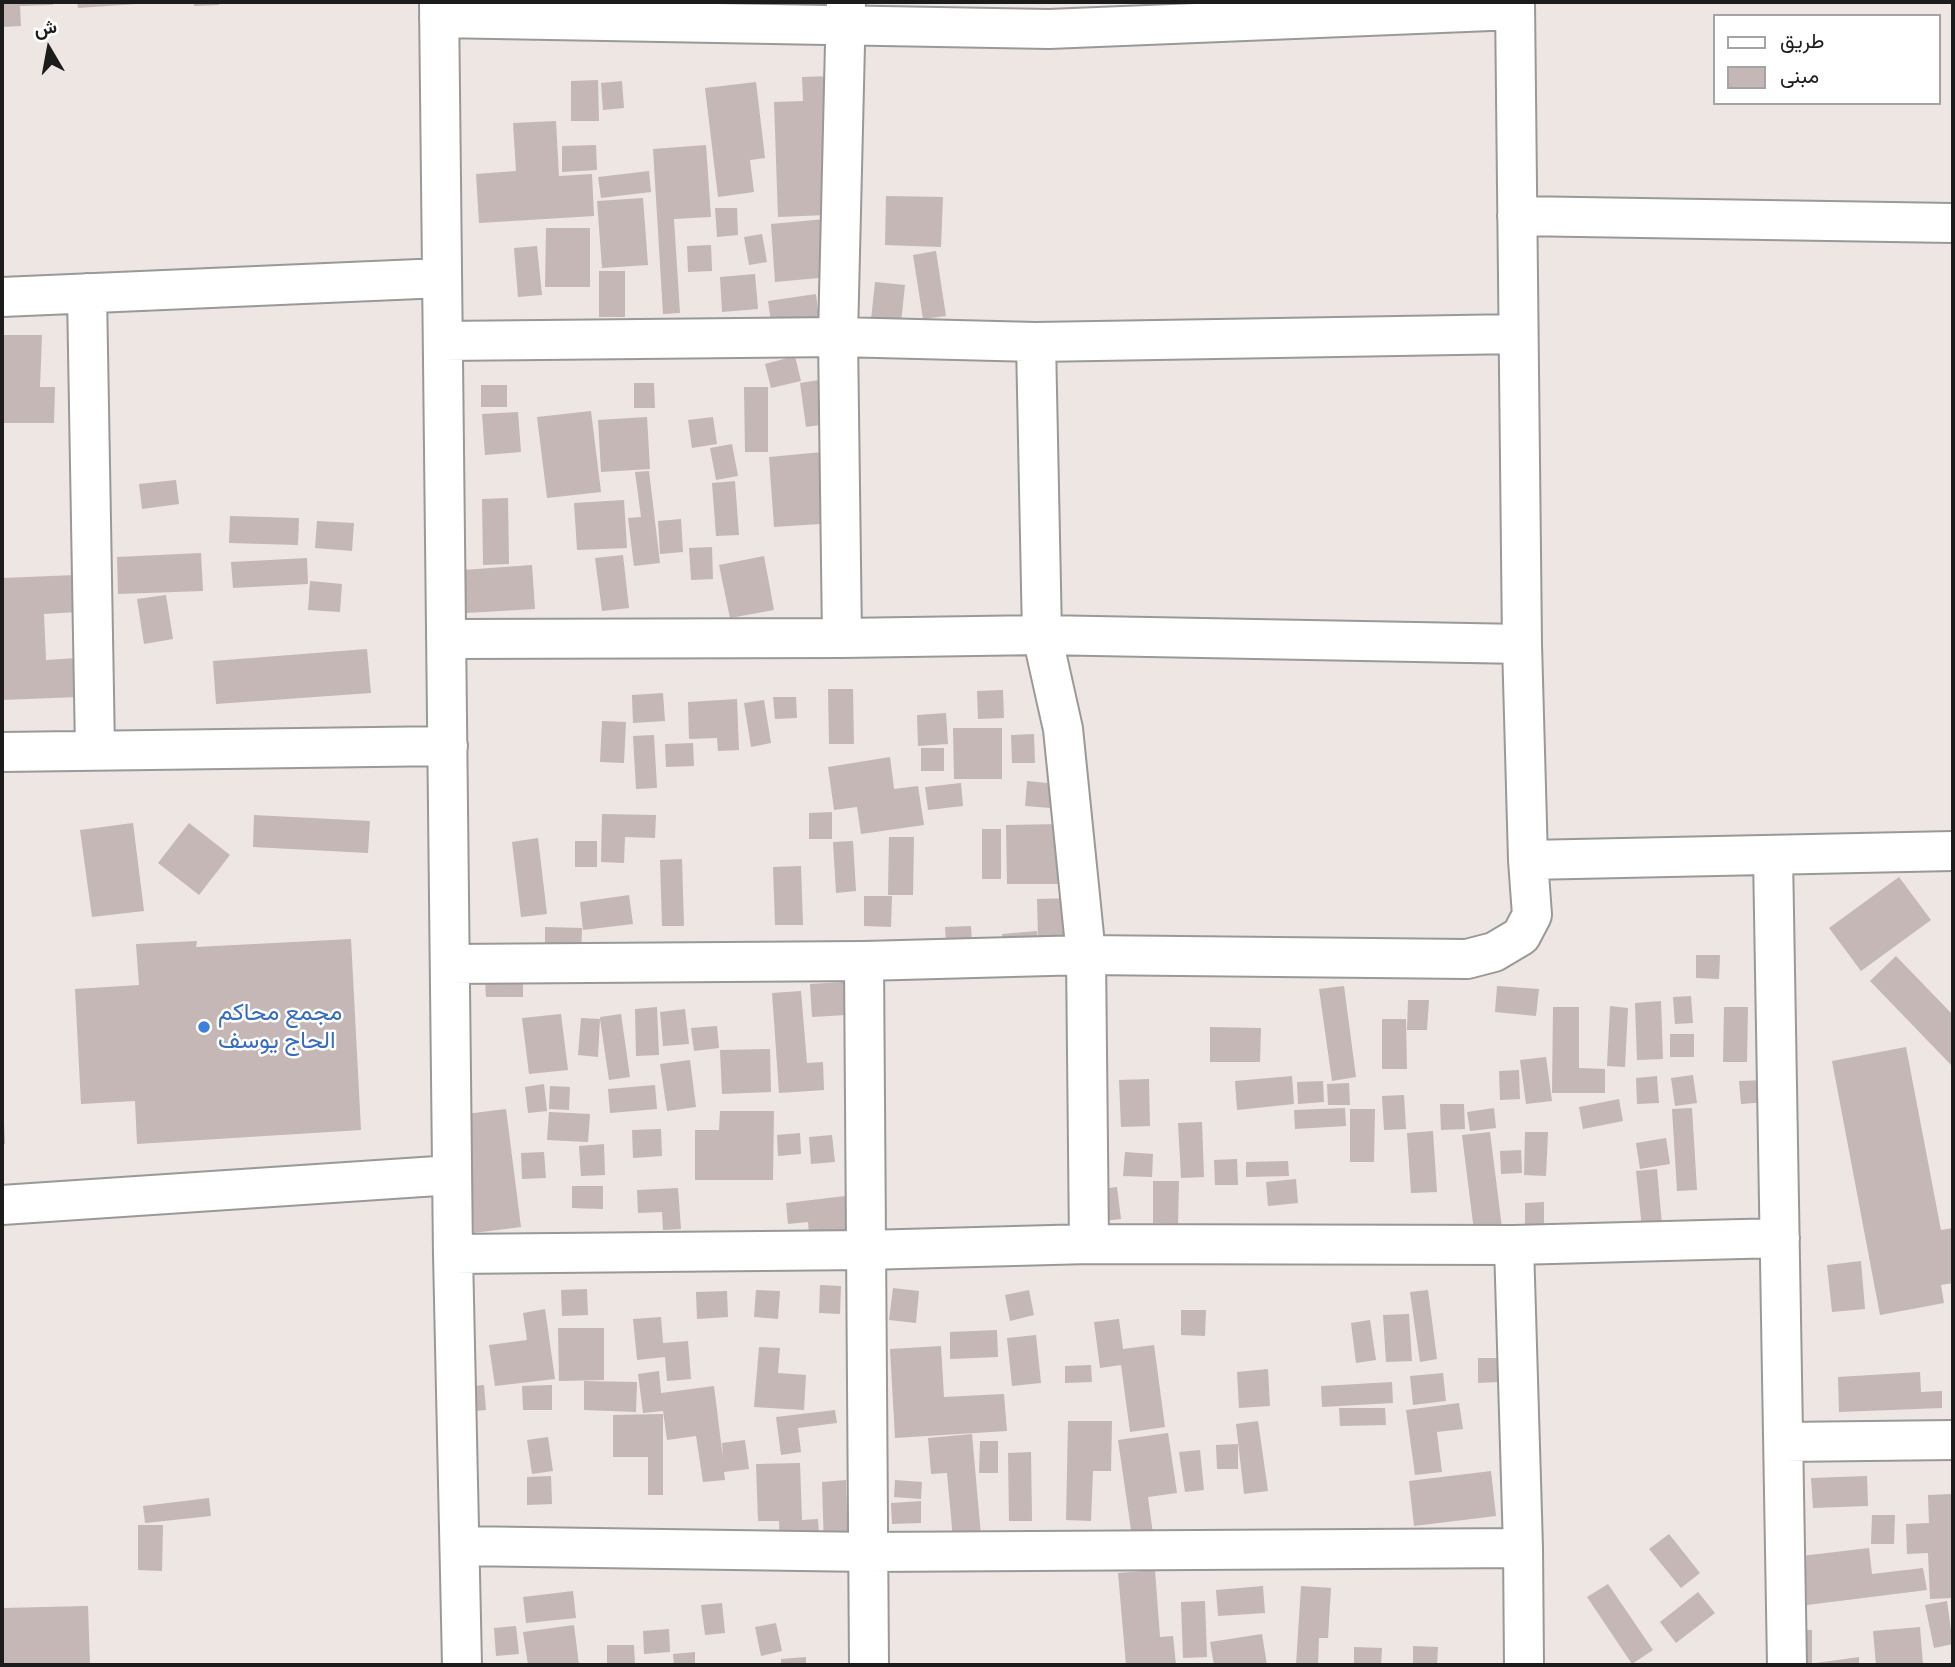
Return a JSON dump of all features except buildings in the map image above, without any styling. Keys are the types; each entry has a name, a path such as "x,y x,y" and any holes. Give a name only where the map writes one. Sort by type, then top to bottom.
{"street":[{"path":"450,964 864,961 1086,955 1467,959 1494,952 1521,936 1532,915 1522,644 1515,6 1050,15 439,10 453,1254 462,1665"},
{"path":"842,638 838,337 845,14"},
{"path":"1517,216 1953,223"},
{"path":"2,297 442,278"},
{"path":"87,293 95,750"},
{"path":"443,341 838,337 1036,342 1518,334"},
{"path":"1036,342 1042,635 1063,729 1086,955 1089,1244"},
{"path":"446,639 1042,635 1522,644"},
{"path":"2,752 448,746"},
{"path":"1528,860 1953,851"},
{"path":"1773,855 1787,1665"},
{"path":"864,961 869,1665"},
{"path":"2,1205 453,1174"},
{"path":"453,1254 865,1250 1089,1244 1514,1245 1780,1238"},
{"path":"1514,1245 1524,1665"},
{"path":"1784,1442 1953,1440"},
{"path":"460,1546 869,1552 1523,1548"}],"place":[{"name":"مجمع محاكم الحاج يوسف","path":"204,1027"}]}
